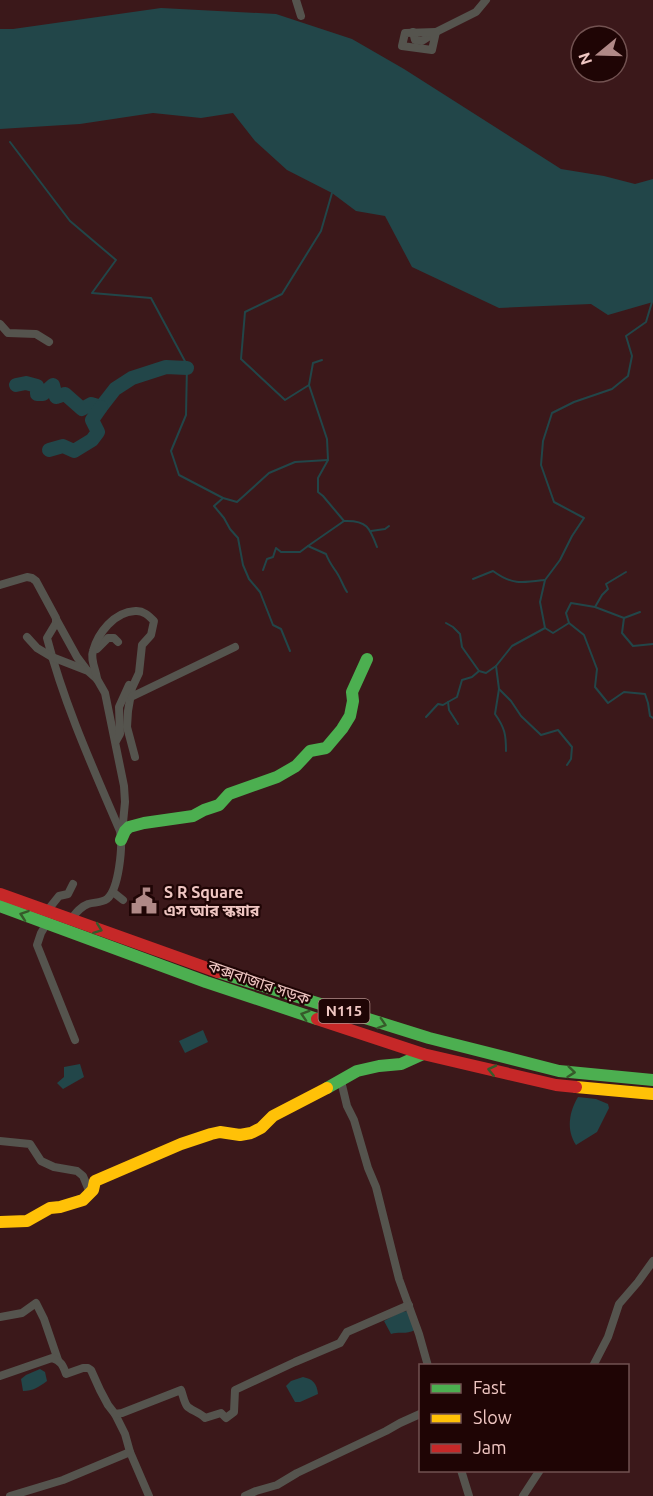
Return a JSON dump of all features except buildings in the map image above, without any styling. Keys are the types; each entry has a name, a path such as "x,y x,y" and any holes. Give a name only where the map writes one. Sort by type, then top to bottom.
{"main road":[{"path":"122,840 129,827 193,816 219,805 229,794 277,777 296,766 310,751 326,748 350,717 352,692 368,659"},
{"name":"কক্সবাজার সড়ক","path":"0,894 47,917 206,982 423,1054 556,1085 653,1094"},
{"name":"কক্সবাজার সড়ক","path":"0,906 47,917 71,919 209,969 429,1038 559,1071 653,1080"},
{"path":"0,1222 27,1221 50,1208 60,1208 83,1200 93,1190 95,1181 211,1134 223,1131 234,1135 247,1135 266,1125 273,1116 357,1071 401,1064 423,1054"}],"street":[{"path":"296,0 301,16"},
{"path":"436,32 432,50 402,46 405,33 436,32 476,12 486,0"},
{"path":"0,324 8,333 36,334 49,342"},
{"path":"0,577 4,584 27,577 36,581 77,657 98,679"},
{"path":"71,919 82,907 104,902 113,892 118,874 125,802 124,786 105,693 98,679 93,651 105,627 136,610 147,614 154,621 151,635 142,645 139,673 132,688 127,727 135,757"},
{"path":"56,618 56,623 47,638 60,684 122,840"},
{"path":"27,636 37,648 52,657 88,671"},
{"path":"93,654 108,638 114,638 118,642"},
{"path":"131,697 235,647"},
{"path":"116,741 120,734 119,707 134,674 141,651"},
{"path":"73,884 68,894 59,896 47,917 37,945 75,1040"},
{"path":"113,892 123,900"},
{"path":"341,1081 347,1106 354,1120 376,1187 399,1279 428,1364"},
{"path":"0,1141 30,1144 41,1161 54,1167 77,1171 83,1176 90,1193"},
{"path":"594,1364 608,1337 619,1304 653,1261"},
{"path":"0,1317 22,1313 36,1303 58,1360 66,1374 83,1368 92,1370 100,1390 125,1434 130,1452 149,1496"},
{"path":"115,1414 181,1390 190,1410 199,1412 205,1418 221,1413 226,1419 234,1412 235,1390 340,1343 347,1332 409,1305"},
{"path":"0,1376 52,1358 58,1360"},
{"path":"245,1496 277,1485 297,1473 419,1414"},
{"path":"10,1496 63,1480 130,1452"},
{"path":"462,1472 469,1496"},
{"path":"523,1496 539,1472"}],"water":[{"path":"161,8 276,14 352,39 404,69 561,169 635,184 653,179 653,302 608,315 591,304 499,308 412,267 385,216 356,211 332,193 287,170 255,141 233,113 201,118 153,113 80,124 0,129 0,29"},
{"path":"203,1030 208,1042 185,1053 179,1041"},
{"path":"80,1064 84,1077 63,1089 57,1083 64,1077 64,1067"},
{"path":"578,1097 596,1099 608,1104 609,1108 597,1132 576,1145 571,1133 570,1121 572,1109"},
{"path":"408,1311 415,1330 391,1334 384,1321 400,1312"},
{"path":"40,1369 45,1372 47,1381 36,1388 23,1391 21,1379"},
{"path":"303,1377 314,1382 318,1394 295,1402 286,1386 291,1381"}],"waterway":[{"path":"10,142 70,221 116,260 92,293 151,298 187,365 186,415 171,451 179,475 223,498 237,502 269,473 295,462 328,460"},
{"path":"332,193 321,231 282,294 245,312 241,359 285,400 309,385 327,439 328,460 318,478 318,492 344,521 308,546 326,554 347,592"},
{"path":"446,623 460,634 462,647 479,671 486,673 496,666 512,646 545,628 540,602 545,580 560,560 584,518 554,502 541,465 543,441 552,413 574,402 612,389 628,376 632,356 626,336 646,322 651,301"},
{"path":"309,385 313,363 322,360"},
{"path":"16,385 26,383 37,386 37,394 43,394 53,385 56,397 65,394 82,409 91,404 101,407 115,389 132,378 166,367 187,368"},
{"path":"49,450 63,446 74,451 92,440 98,432 92,420 101,407"},
{"path":"223,498 214,506 238,538 243,565 249,579 260,592 273,625 281,629 290,651"},
{"path":"344,521 358,522 366,526 377,547"},
{"path":"371,531 385,529 389,526"},
{"path":"263,570 267,559 273,557 276,548 281,552 300,552 308,546"},
{"path":"473,579 493,571 506,579 517,582 544,580"},
{"path":"595,607 608,589 606,584 626,572"},
{"path":"545,628 553,633 569,623 566,613 571,603 595,607 624,618 640,612"},
{"path":"624,618 622,633 633,646 653,644"},
{"path":"569,623 584,635 597,669 595,687 608,703 624,692 645,694 650,716 653,718"},
{"path":"496,666 499,689 495,714 504,732 506,751"},
{"path":"458,724 449,710 448,702 457,697 462,680 472,677 479,671"},
{"path":"499,689 521,716 541,735 558,730 572,747 571,759 567,765"},
{"path":"426,717 438,704 443,705 448,702"}],"traffic: fast":[{"path":"121,840 129,827 193,816 219,805 229,794 277,777 296,766 310,751 326,748 350,716 352,692 367,659"},
{"path":"0,906 206,982 317,1019"},
{"path":"218,972 429,1038 559,1071 653,1080"},
{"path":"327,1088 357,1071 401,1064 423,1054"}],"traffic: slow":[{"path":"576,1087 653,1094"},
{"path":"0,1222 27,1221 50,1208 83,1200 93,1190 95,1181 181,1144 220,1132 240,1135 251,1133 261,1128 273,1116 327,1088"}],"traffic: jam":[{"path":"0,894 218,972"},
{"path":"317,1019 423,1054 556,1085 576,1087"}],"place":[{"name":"S R Square এস আর স্কয়ার","path":"144,901"}]}
